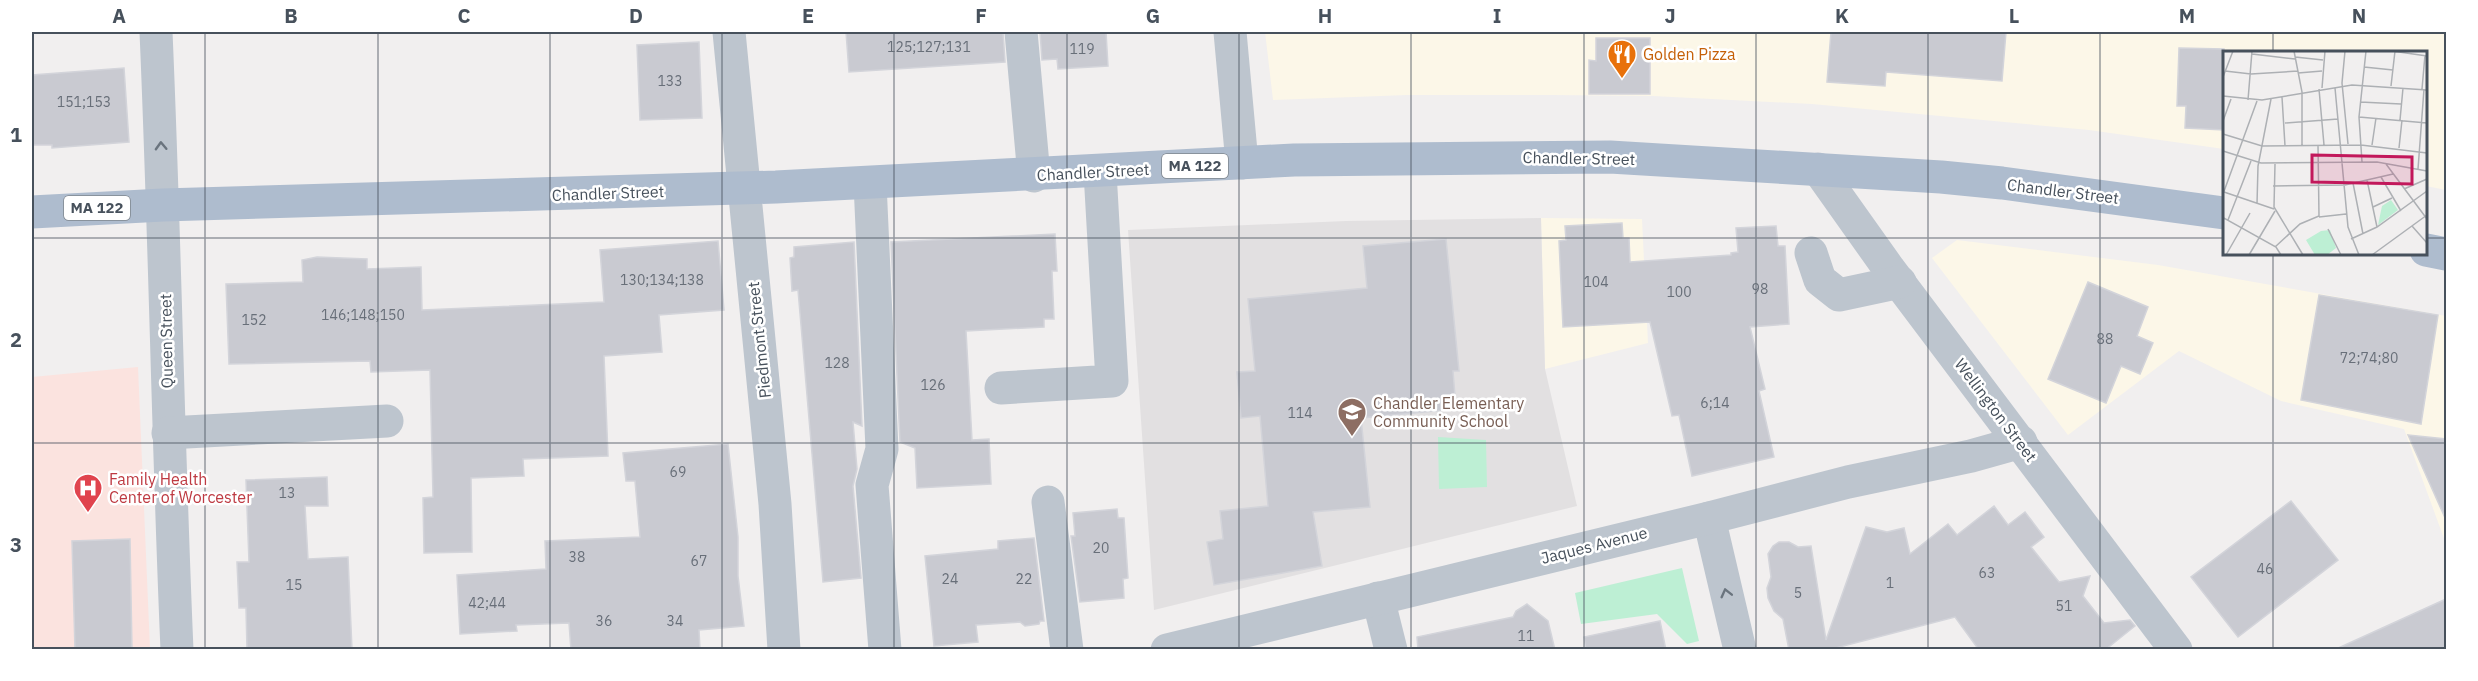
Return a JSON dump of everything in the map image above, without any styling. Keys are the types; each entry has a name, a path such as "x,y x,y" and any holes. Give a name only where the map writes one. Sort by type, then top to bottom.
{"main road":[{"name":"Chandler Street","path":"32,212 163,205 870,183 1034,176 1242,163 1406,158 1610,157 2002,183 2223,213"},
{"path":"2427,250 2446,254"}],"street":[{"name":"Queen Street","path":"156,32 177,650"},
{"name":"Piedmont Street","path":"729,32 775,504 784,650"},
{"path":"1021,32 1034,176"},
{"path":"1230,32 1242,163"},
{"name":"Wellington Street","path":"1818,169 2176,650"},
{"path":"1001,388 1112,381 1100,172"},
{"path":"870,183 882,449 872,485 885,650"},
{"path":"1811,252 1820,280 1839,295 1900,282"},
{"path":"168,433 387,421"},
{"name":"Jaques Avenue","path":"1167,650 1848,482 1971,456 2021,442"},
{"path":"1048,502 1067,650"},
{"path":"1709,518 1740,650"},
{"path":"1378,598 1390,650"}],"shaded area":[{"path":"1265,32 2446,32 2446,190 2427,186 2427,51 2223,51 2223,149 2089,130 1812,104 1653,96 1551,95 1407,95 1273,100"},
{"path":"1541,218 1642,219 1648,343 1545,369"},
{"name":"Chandler Elementary Community School","path":"1541,218 1545,369 1577,506 1154,610 1128,230 1346,221"},
{"path":"1957,240 2158,265 2446,316 2446,544 2404,429 2281,401 2179,351 2068,435 1932,258"},
{"name":"Family Health Center of Worcester","path":"138,367 150,649 32,650 32,377"}],"green space":[{"path":"1438,437 1486,440 1487,487 1439,489"},
{"path":"1682,568 1699,641 1687,644 1657,614 1581,624 1575,593"}],"building":[{"path":"846,32 1003,32 1005,62 849,72"},
{"path":"1040,32 1106,32 1108,66 1058,69 1057,59 1042,60"},
{"path":"1831,32 2006,32 2002,81 1886,72 1885,86 1827,82"},
{"path":"1596,38 1650,38 1650,94 1589,94 1589,60 1596,61"},
{"path":"699,42 702,118 640,120 637,45"},
{"path":"2179,48 2224,49 2223,130 2185,128 2186,106 2177,106"},
{"path":"124,68 129,142 52,148 52,145 32,145 32,75"},
{"path":"1622,223 1623,238 1629,238 1630,262 1731,255 1731,253 1738,252 1736,228 1776,226 1778,246 1785,246 1789,324 1750,327 1765,389 1759,391 1774,457 1692,476 1679,415 1672,416 1650,322 1563,327 1559,241 1566,240 1565,226"},
{"path":"1055,234 1057,271 1052,271 1054,319 1044,319 1044,327 966,331 972,440 989,439 991,484 917,488 915,448 900,442 891,242"},
{"path":"1446,239 1459,371 1453,371 1456,409 1361,418 1370,507 1313,512 1322,566 1214,585 1207,542 1223,539 1220,511 1268,506 1260,416 1241,418 1237,372 1255,371 1248,299 1367,288 1363,246"},
{"path":"718,241 724,310 659,315 662,352 604,356 608,456 523,459 524,476 471,478 472,552 424,553 423,498 433,497 430,370 371,372 370,361 229,364 226,284 303,282 302,260 317,257 367,259 367,269 421,267 422,310 604,302 600,250"},
{"path":"854,242 862,426 853,422 857,469 853,486 861,578 823,582 798,290 792,291 790,258 794,257 794,247"},
{"path":"2088,282 2148,307 2137,336 2153,343 2140,374 2121,366 2106,403 2048,379"},
{"path":"2319,295 2438,315 2421,424 2301,400"},
{"path":"2408,435 2446,439 2446,520"},
{"path":"728,444 738,537 738,576 744,626 699,630 700,650 571,650 569,623 516,625 517,631 460,634 457,575 546,569 545,541 640,537 635,481 626,481 623,453"},
{"path":"327,477 328,506 305,506 308,559 348,557 352,650 247,650 246,608 239,608 237,562 249,562 246,480"},
{"path":"2291,501 2338,560 2238,637 2191,577"},
{"path":"1994,506 2008,525 2025,512 2044,537 2031,547 2059,582 2090,576 2083,596 2104,623 2130,620 2135,626 2105,650 1979,650 1955,617 1828,650 1789,650 1783,619 1774,611 1768,598 1767,588 1771,577 1768,554 1773,546 1779,542 1789,542 1798,547 1811,546 1826,640 1866,527 1887,532 1904,528 1910,554 1948,524 1957,535"},
{"path":"1117,509 1118,518 1124,518 1128,578 1123,579 1124,598 1080,602 1071,536 1075,536 1073,513"},
{"path":"1034,538 1044,621 1025,626 1020,622 976,625 978,642 934,646 925,556 998,549 998,541"},
{"path":"130,539 132,650 75,650 72,541"},
{"path":"2446,599 2446,650 2334,650"},
{"path":"1527,604 1548,621 1555,650 1418,650 1417,637 1513,617 1516,611"},
{"path":"1660,621 1666,650 1586,650 1584,637"}],"place":[{"name":"Golden Pizza","path":"1622,80"},
{"name":"Chandler Elementary Community School","path":"1352,438"},
{"name":"Family Health Center of Worcester","path":"88,514"}]}
